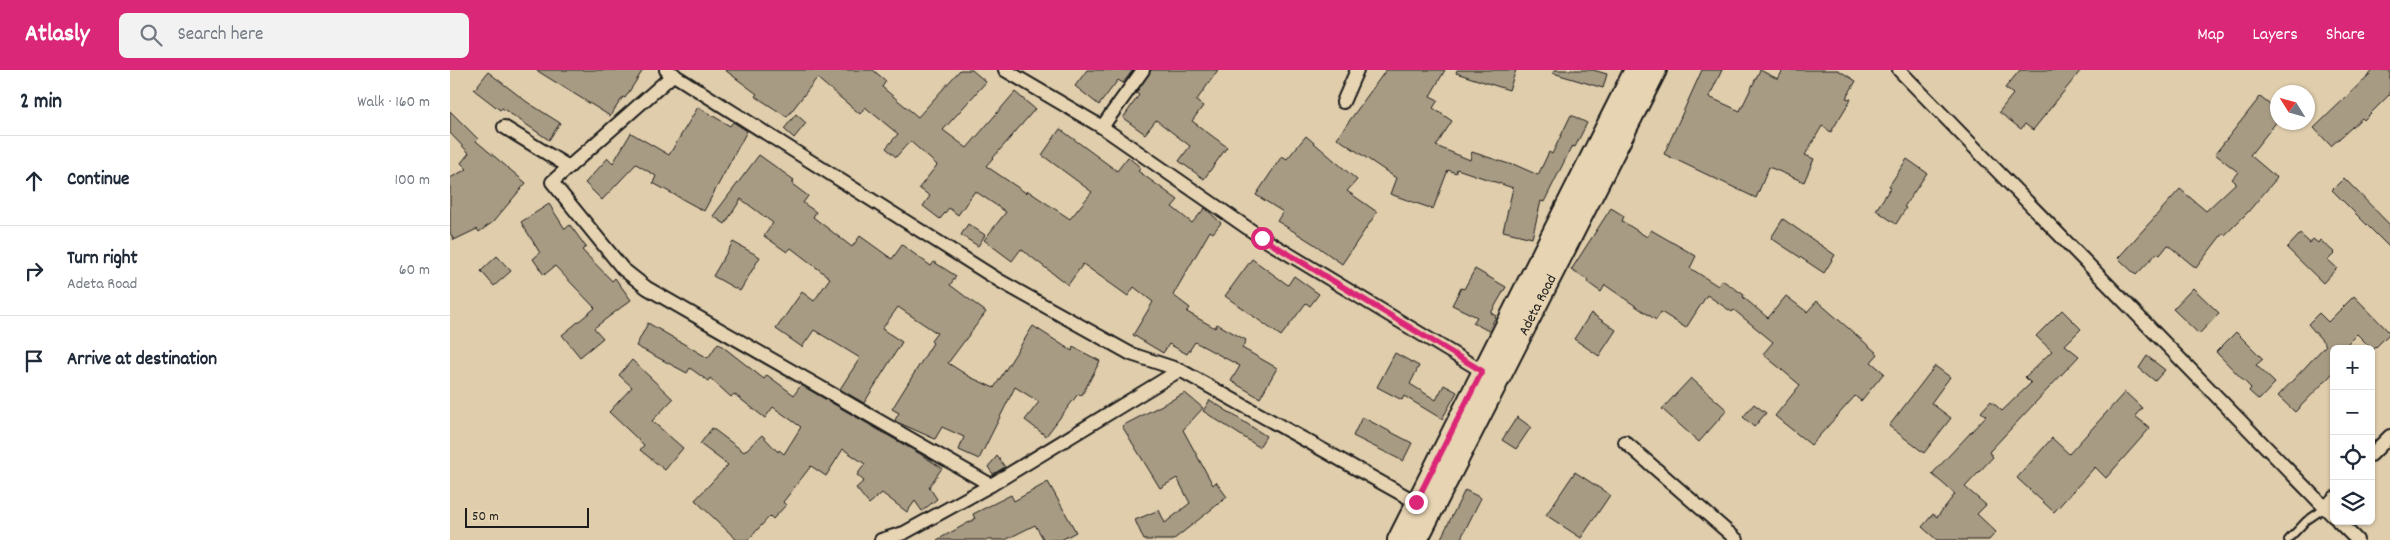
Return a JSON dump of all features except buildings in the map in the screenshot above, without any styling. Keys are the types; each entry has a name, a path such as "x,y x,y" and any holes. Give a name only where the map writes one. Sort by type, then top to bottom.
{"main road":[{"name":"Adeta Road","path":"1398,540 1635,70"},
{"name":"Adeta Road","path":"1417,540 1656,70"}],"street":[{"path":"1005,70 1102,126 1262,238 1482,371"},
{"path":"1102,126 1144,70"},
{"path":"1343,102 1357,70"},
{"path":"1903,71 2329,513"},
{"path":"991,486 647,288 623,269 552,182 670,72 1000,281 1131,354 1180,370 1416,502"},
{"path":"504,127 569,167"},
{"path":"881,540 904,533 991,486 1180,370"},
{"path":"2375,451 2390,436"},
{"path":"1625,442 1737,540"},
{"path":"2342,525 2357,540"}],"lane":[{"path":"2288,540 2306,521 2329,513"}],"route":[{"path":"1262,238 1482,371 1416,502"}]}
